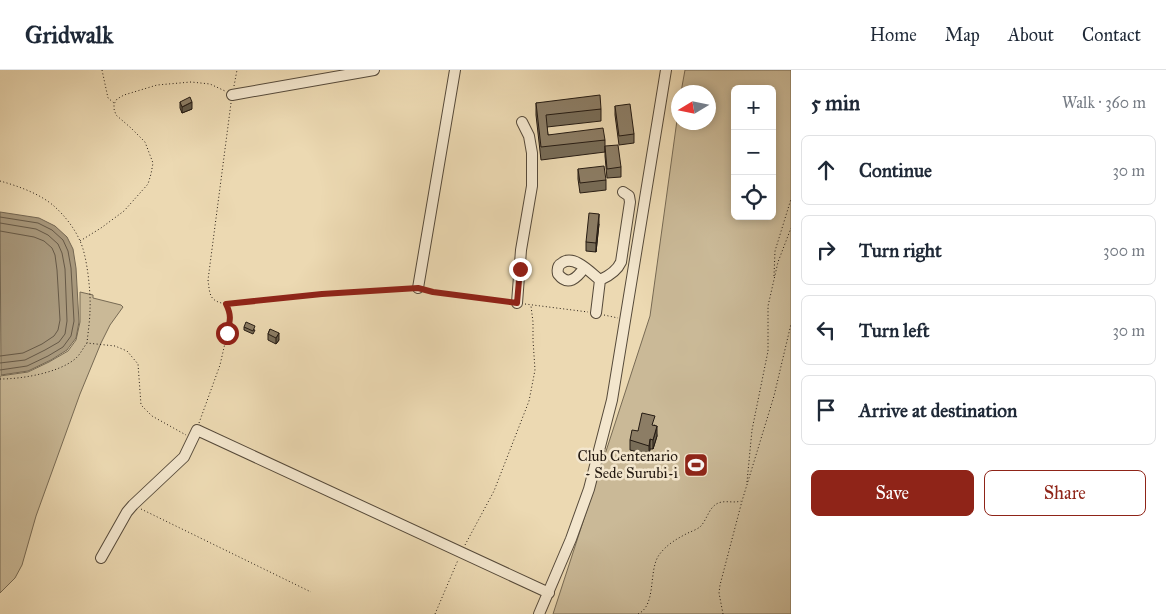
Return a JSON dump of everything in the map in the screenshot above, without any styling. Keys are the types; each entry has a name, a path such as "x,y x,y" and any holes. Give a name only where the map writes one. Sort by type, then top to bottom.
{"street":[{"path":"232,95 374,70"},
{"path":"418,288 455,70"},
{"path":"540,614 589,489 612,400 666,70"},
{"path":"517,303 522,250 532,186 532,153 529,136 522,122"},
{"path":"600,280 614,272 621,262 630,202 629,196 622,192"},
{"path":"584,268 600,280"},
{"path":"596,313 600,280"},
{"path":"102,558 127,512 184,457 195,434 549,593"}],"path":[{"path":"102,70 108,98 114,104"},
{"path":"237,70 232,95 208,280 213,300 226,304 322,294 418,288 433,292 596,313 625,320"},
{"path":"80,241 102,228 124,210 148,184 151,174 153,163 145,142 116,115 114,104 117,99 124,94 157,85 191,82 210,84 232,95"},
{"path":"0,181 38,196 55,207 69,223 80,241 87,273 90,309 87,343 76,358 52,371 0,379"},
{"path":"774,279 775,251 791,199"},
{"path":"747,486 752,430 768,350 768,306 778,262 791,228"},
{"path":"87,343 115,346 127,351 138,364 141,405 152,416 195,434 220,365 230,317 226,304"},
{"path":"434,614 461,552 494,491 529,400 535,370 531,305"},
{"path":"723,614 719,593 742,501 774,396 791,324"},
{"path":"638,614 648,606 654,567 659,555 665,548 671,542 700,526 710,510 717,504 723,501 733,503 742,501"},
{"path":"133,505 311,592"}],"shaded area":[{"name":"Club Centenario - Sede Surubi-i","path":"685,70 791,70 791,614 553,614 650,316 676,130 716,130 716,85 682,85"},
{"path":"80,292 123,307 110,325 101,343 80,394 36,516 22,565 15,578 0,593 0,376 28,372 68,351 76,340 80,322"}],"water":[{"path":"0,212 39,218 55,226 67,237 73,249 76,268 79,322 76,338 67,350 28,371 1,375"}],"building":[{"path":"600,95 601,109 546,115 548,135 603,128 605,140 541,147 536,103"},
{"path":"190,97 192,102 182,107 180,102"},
{"path":"630,104 634,134 619,136 615,106"},
{"path":"618,145 621,167 607,169 605,146"},
{"path":"604,166 606,180 580,183 578,169"},
{"path":"589,213 599,214 596,243 586,242"},
{"path":"246,322 255,326 253,331 244,327"},
{"path":"270,329 279,333 276,338 268,334"},
{"path":"642,413 655,416 652,425 657,426 653,440 650,439 649,446 630,440 632,430 638,431"}],"place":[{"name":"Club Centenario - Sede Surubi-i","path":"696,465"}],"route":[{"path":"227,333 230,317 226,304 322,294 418,288 433,292 517,303 520,269"}]}
